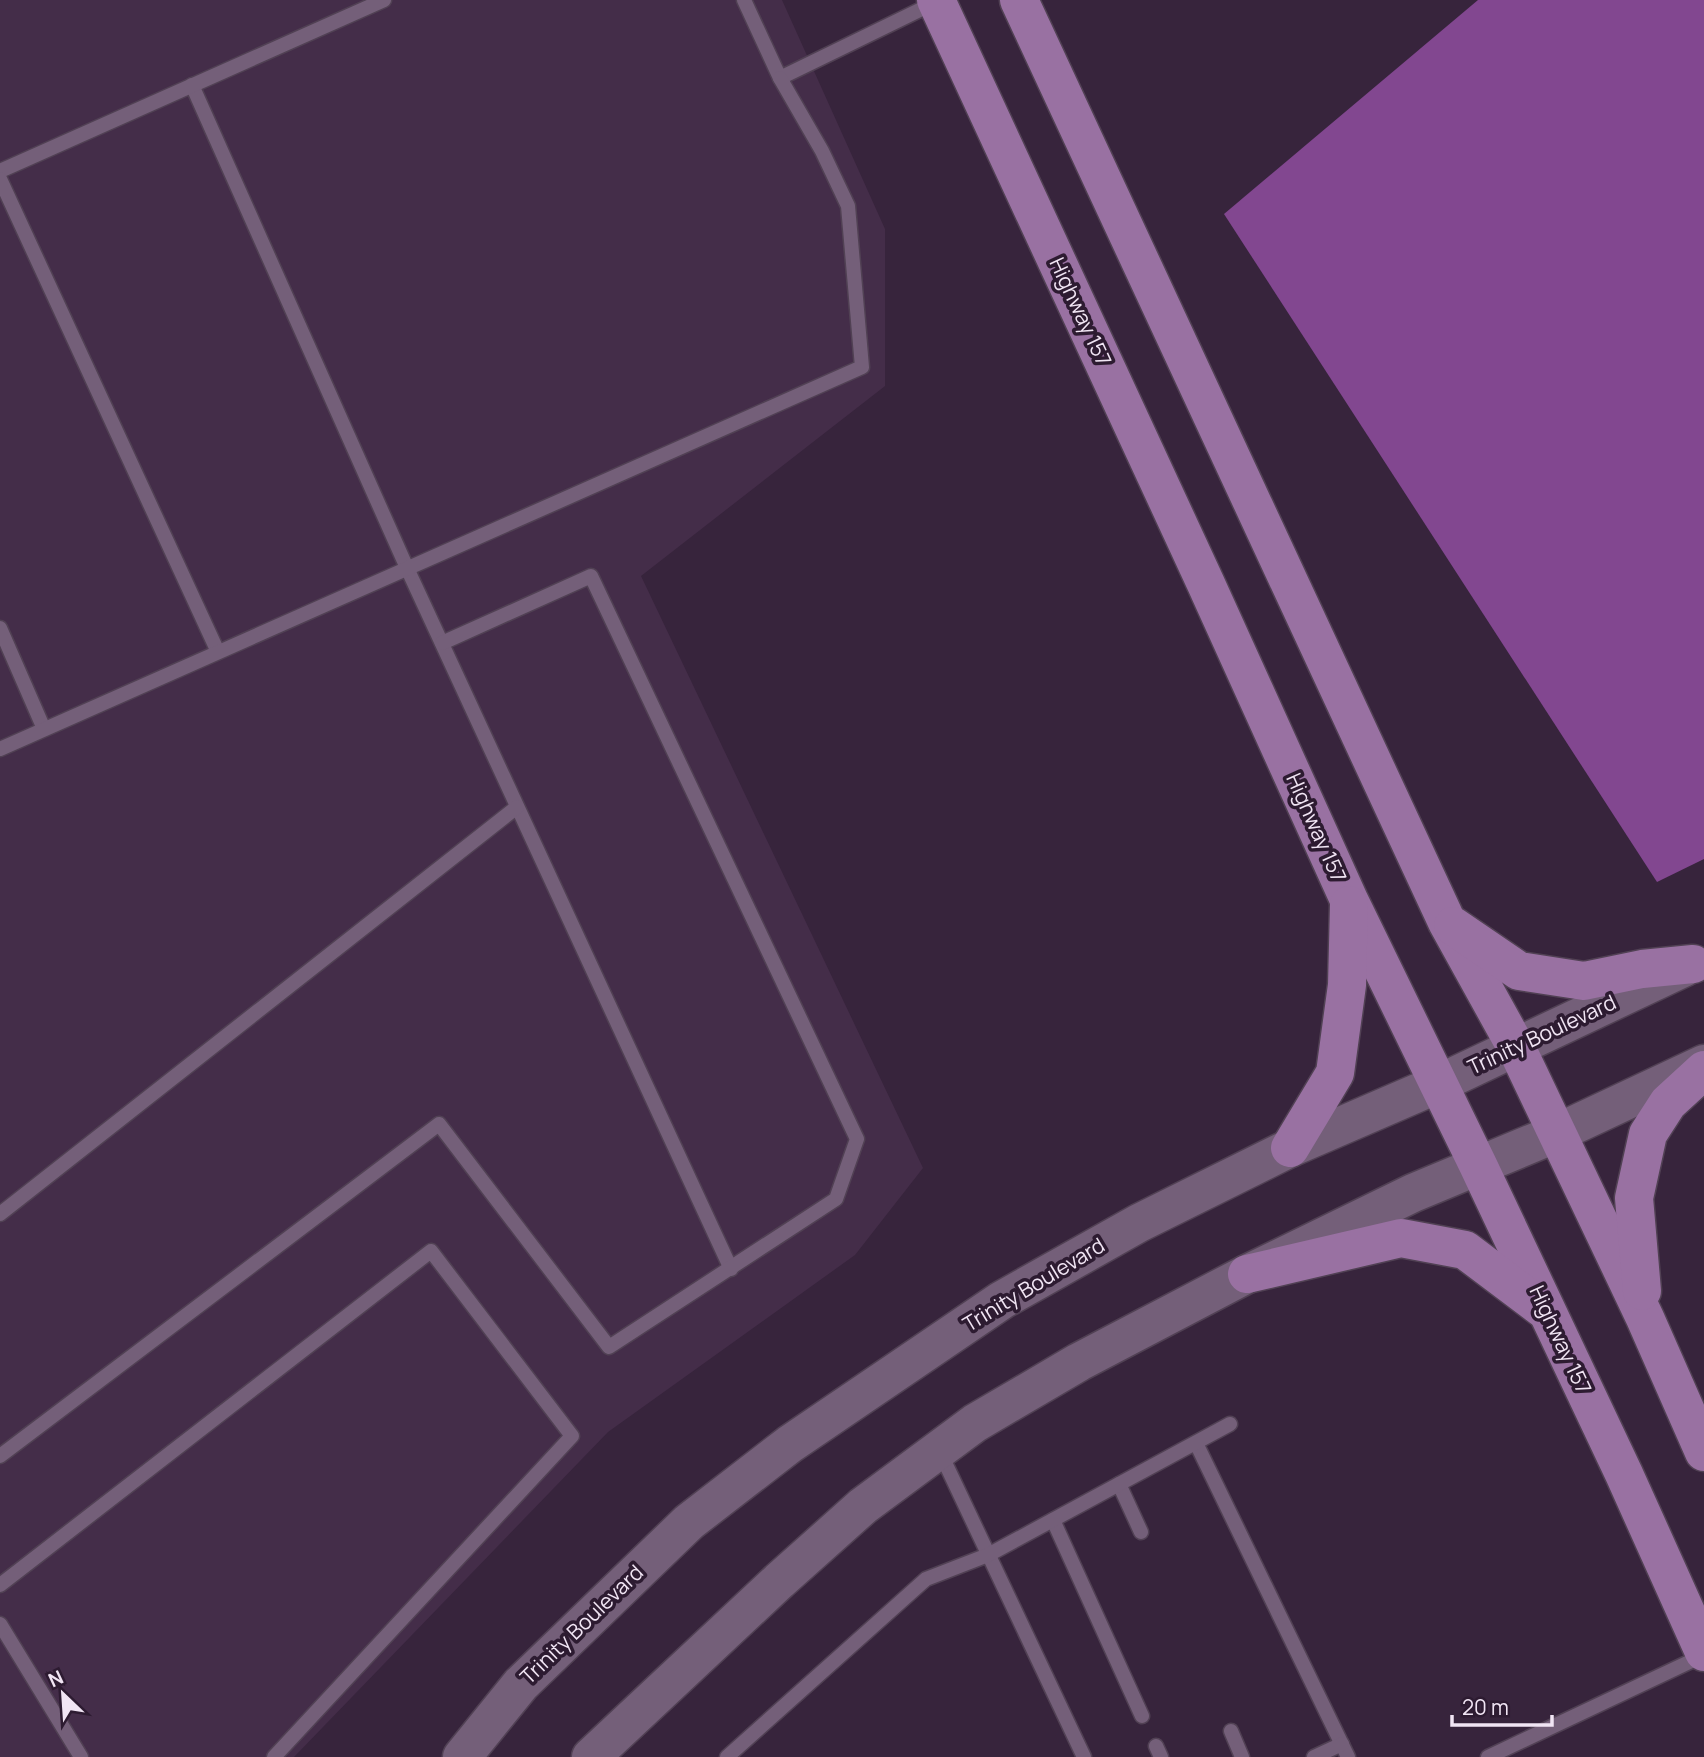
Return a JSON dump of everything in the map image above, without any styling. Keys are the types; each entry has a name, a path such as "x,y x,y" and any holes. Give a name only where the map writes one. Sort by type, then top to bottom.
{"main road":[{"path":"1019,0 1447,922 1516,1047 1645,1318 1704,1452"},
{"name":"Highway 157","path":"938,1 1349,900 1478,1165 1704,1654"},
{"path":"1290,1148 1335,1073 1347,985 1349,900"},
{"path":"1447,922 1519,971 1584,981 1699,961"},
{"name":"Trinity Boulevard","path":"462,1757 521,1684 679,1531 790,1444 1002,1300 1139,1223 1290,1148 1438,1084 1699,961"},
{"path":"591,1757 845,1523 975,1423 1079,1362 1247,1274 1412,1193 1557,1133 1704,1064"},
{"path":"1645,1318 1634,1198 1648,1134 1668,1103 1704,1070"},
{"path":"1247,1274 1401,1238 1465,1250 1546,1311"}],"lane":[{"path":"0,171 384,0"},
{"path":"0,749 862,367 848,206 822,151 780,78 744,0"},
{"path":"780,78 938,1"},
{"path":"192,85 407,568 730,1269"},
{"path":"0,179 218,652"},
{"path":"0,1456 439,1124 609,1347 835,1199 857,1139 591,576 442,643"},
{"path":"0,628 44,729"},
{"path":"0,1214 517,807"},
{"path":"0,1585 431,1251 572,1436 274,1757"},
{"path":"727,1757 926,1579 988,1555 1230,1424"},
{"path":"1196,1443 1345,1751 1314,1757"},
{"path":"939,1450 1084,1757"},
{"path":"1119,1484 1141,1532"},
{"path":"1053,1520 1142,1716"},
{"path":"0,1624 81,1757"},
{"path":"1488,1757 1704,1654"},
{"path":"1231,1731 1242,1757"}],"shaded area":[{"path":"0,0 782,0 885,229 885,386 641,576 923,1168 855,1255 608,1432 294,1757 0,1757"},
{"path":"1478,0 1704,0 1704,859 1657,882 1224,214"}]}
